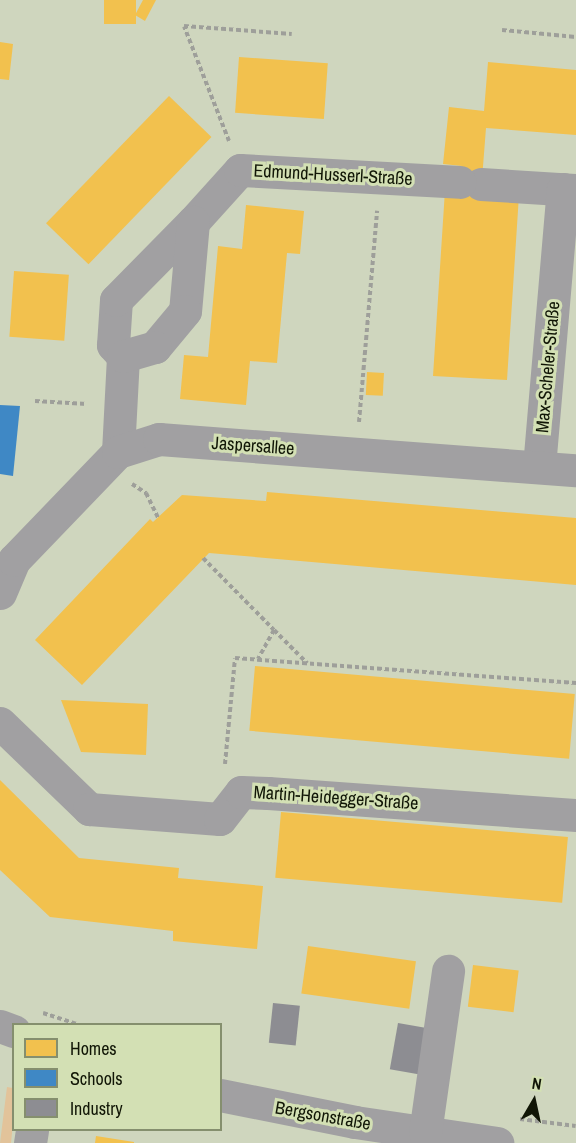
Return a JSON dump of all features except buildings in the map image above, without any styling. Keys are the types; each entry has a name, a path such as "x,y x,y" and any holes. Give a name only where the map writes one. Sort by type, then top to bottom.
{"street":[{"name":"Edmund-Husserl-Straße","path":"118,452 123,356 113,345 116,300 193,222 240,170 471,183"},
{"name":"Max-Scheler-Straße","path":"471,183 569,190 567,268 539,467"},
{"path":"123,356 155,347 185,311 193,222"},
{"name":"Jaspersallee","path":"0,593 14,560 118,452 159,439 576,470"},
{"path":"0,723 89,809 220,819"},
{"name":"Martin-Heidegger-Straße","path":"220,819 241,792 576,815"},
{"path":"433,1137 448,971"},
{"name":"Bergsonstraße","path":"222,1095 433,1137 497,1143"}],"path":[{"path":"240,170 184,26 292,34"},
{"path":"502,30 576,37"},
{"path":"357,454 380,177"},
{"path":"35,401 120,407"},
{"path":"146,493 158,518"},
{"path":"203,558 307,663"},
{"path":"258,659 274,630"},
{"path":"220,819 235,658 576,683"}],"shaded area":[{"path":"7,1087 12,1088 11,1143 0,1143"}]}
